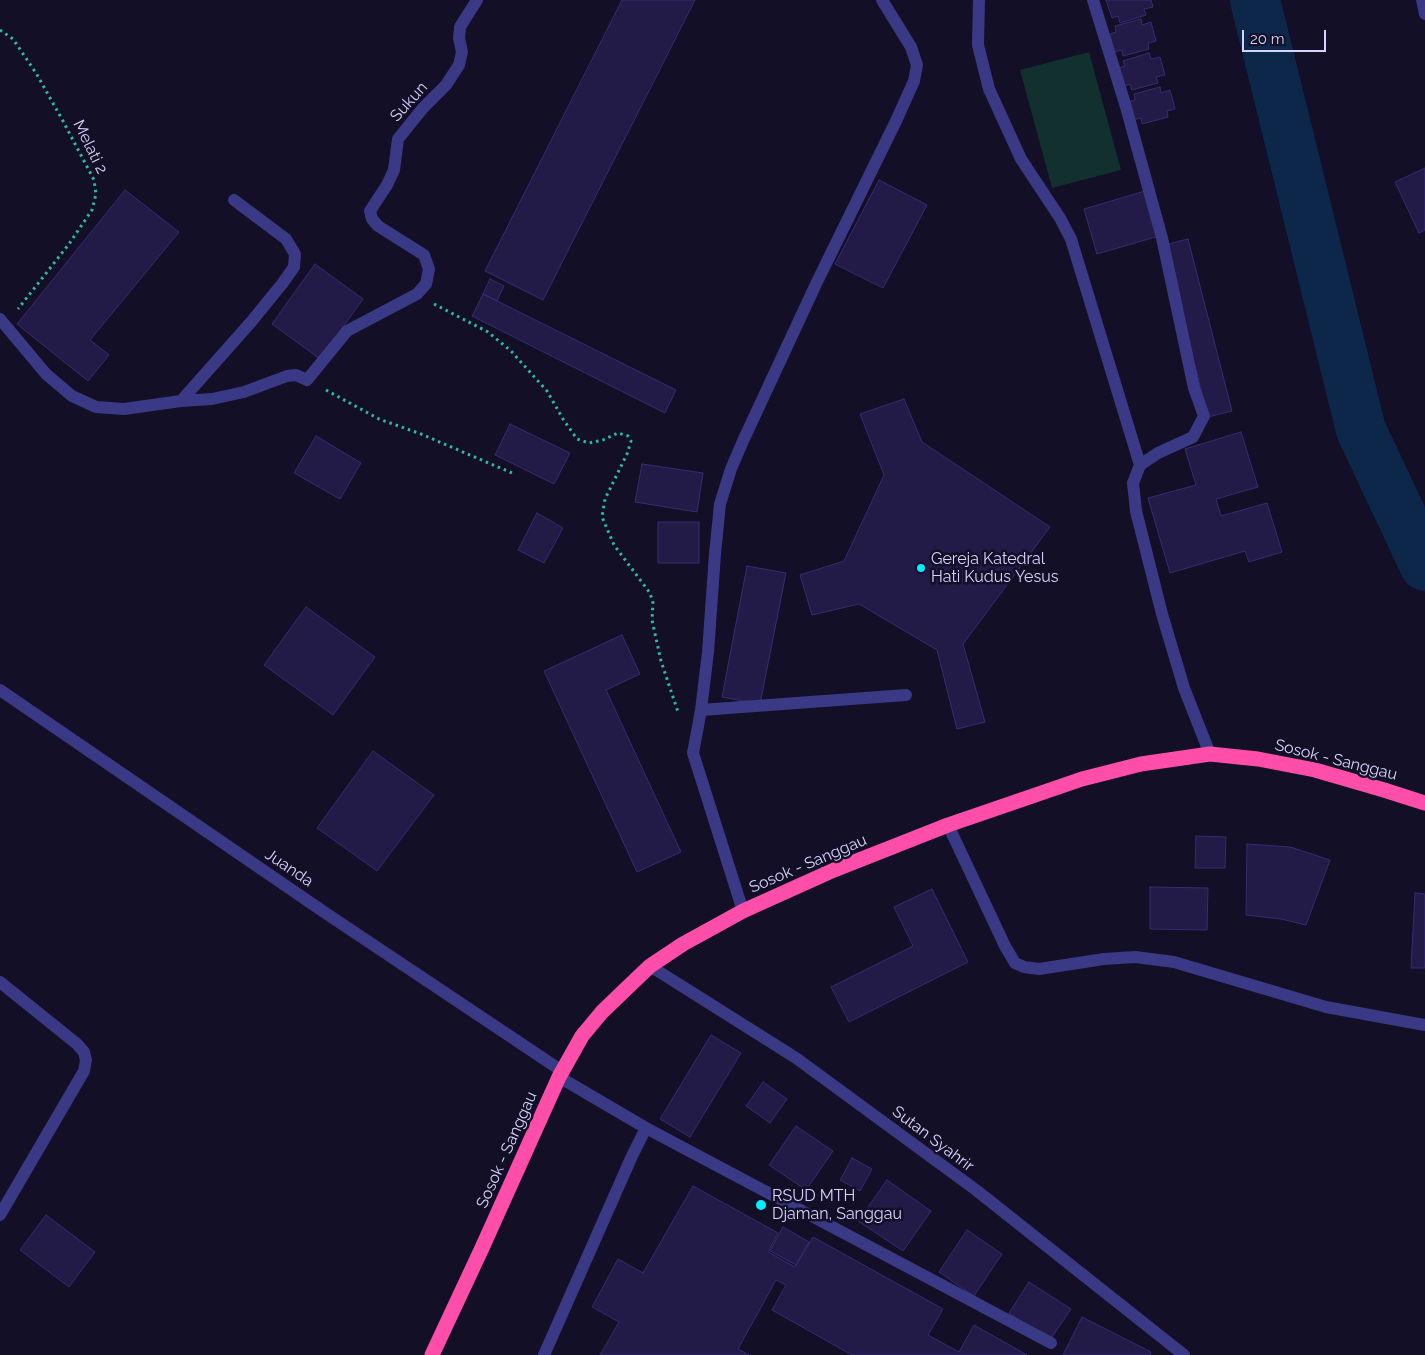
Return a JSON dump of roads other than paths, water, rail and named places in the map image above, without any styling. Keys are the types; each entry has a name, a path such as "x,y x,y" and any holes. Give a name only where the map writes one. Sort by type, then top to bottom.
{"highway":[{"name":"Sosok - Sanggau","path":"432,1355 560,1074 582,1036 602,1012 650,966 683,944 743,911 834,870 948,825 1082,779 1141,764 1210,754 1258,759 1316,770 1425,804"}],"street":[{"name":"Sukun","path":"181,401 212,399 244,392 296,374 307,380 347,330 416,294 426,284 428,269 424,255 378,226 372,219 370,211 387,185 394,170 398,139 446,85 459,65 462,52 459,38 460,27 477,0"},
{"path":"743,911 693,753 701,710 708,652 720,504 731,469 816,284 914,81 917,65 911,46 882,0"},
{"path":"979,0 978,45 989,89 1021,160 1060,218 1071,239 1140,465"},
{"path":"1093,0 1126,107 1156,219 1194,388 1204,416 1193,437 1158,453 1140,465 1133,483 1139,520 1162,614 1184,688 1210,754"},
{"path":"1422,0 1425,14"},
{"path":"2,322 46,374 72,396 96,408 124,410 181,401 257,314 294,267 295,254 286,239 234,200"},
{"name":"Juanda","path":"0,690 560,1074 646,1128 1051,1343"},
{"path":"701,710 906,695"},
{"path":"948,825 1004,946 1015,963 1024,968 1039,969 1104,959 1135,957 1174,962 1326,1007 1425,1025"},
{"name":"Sutan Syahrir","path":"650,966 796,1058 976,1190 1184,1355"},
{"path":"0,982 77,1044 84,1052 86,1060 84,1071 0,1215"},
{"path":"544,1355 646,1128"}],"waterway":[{"path":"1255,0 1361,430 1425,566"}],"place":[{"name":"Gereja Katedral Hati Kudus Yesus","path":"921,568"},
{"name":"RSUD MTH Djaman, Sanggau","path":"761,1205"}]}
